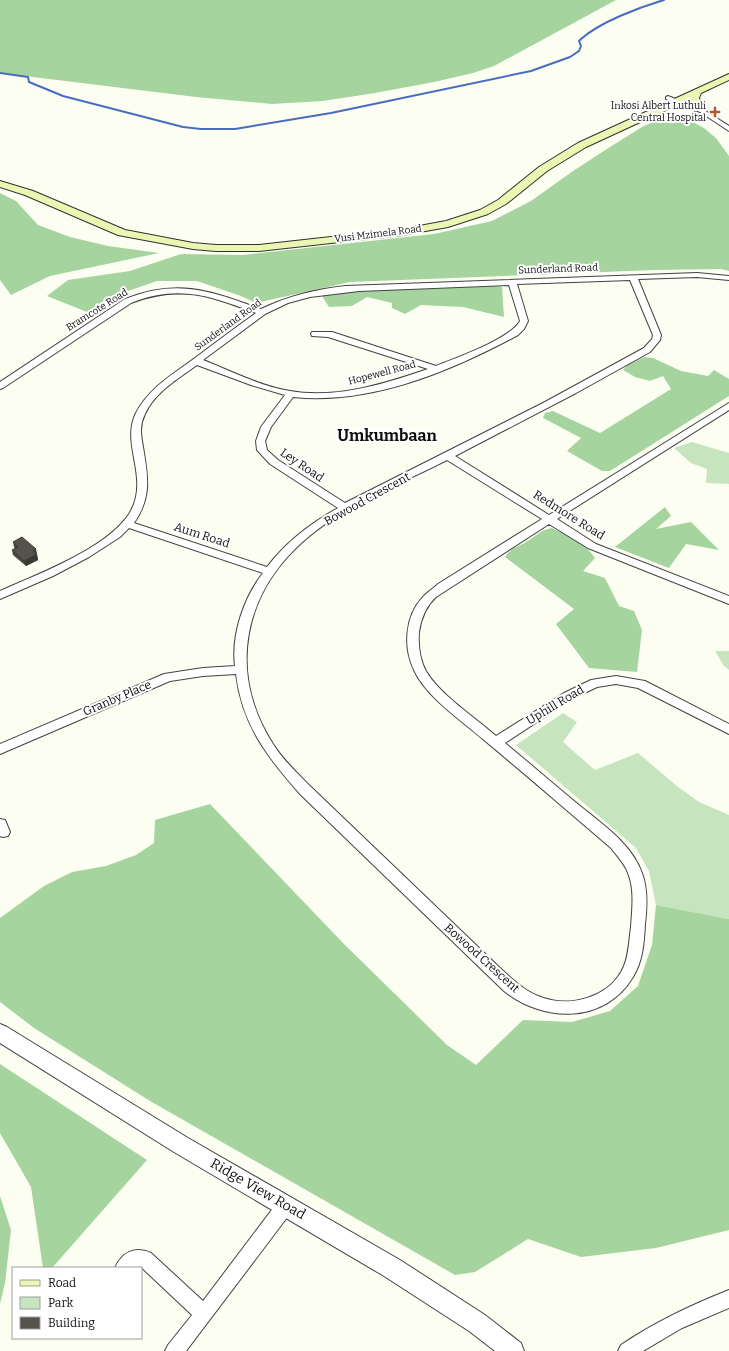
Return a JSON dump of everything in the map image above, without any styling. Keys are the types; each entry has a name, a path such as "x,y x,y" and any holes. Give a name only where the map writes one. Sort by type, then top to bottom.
{"main road":[{"name":"Vusi Mzimela Road","path":"0,184 30,192 122,233 180,244 216,248 259,248 429,228 470,218 484,212 516,192 543,169 567,154 729,70"},
{"name":"Vusi Mzimela Road","path":"0,178 30,186 131,229 181,240 228,242 264,241 360,231 454,215 481,204 510,188 544,160 567,144 668,102 698,92 729,77"},
{"path":"698,92 694,98 698,109"},
{"path":"668,102 688,109"}],"street":[{"path":"668,102 698,109 729,129"},
{"path":"688,109 708,115"},
{"name":"Sunderland Road","path":"0,595 90,552 109,540 127,524 137,508 143,493 143,479 136,427 139,417 151,397 163,386 262,312 292,298 333,289 697,275 729,278"},
{"name":"Bowood Crescent","path":"633,277 655,329 656,340 651,346 638,355 448,456 345,508 303,536 268,571 259,586 245,622 241,642 240,670 247,703 268,746 281,764 306,791 494,972 520,994 547,1006 573,1009 599,1002 617,990 629,972 636,948 639,915 638,885 633,868 616,844 495,743 432,688 420,672 414,654 412,637 417,617 424,603 442,587 729,406"},
{"name":"Hopewell Road","path":"196,362 291,394 320,396 345,394 416,376 436,369 505,339 521,327 524,321 512,282"},
{"name":"Bramcote Road","path":"0,386 128,301 142,295 163,290 189,290 206,293 262,312"},
{"path":"315,334 329,334 436,369"},
{"name":"Ley Road","path":"291,394 263,431 261,448 274,462 345,508"},
{"name":"Redmore Road","path":"448,456 602,551 729,600"},
{"name":"Aum Road","path":"127,524 268,571"},
{"name":"Granby Place","path":"0,749 168,677 203,672 240,670"},
{"name":"Uphill Road","path":"495,743 568,696 595,683 606,681 641,684 729,729"},
{"name":"Ridge View Road","path":"0,1033 181,1145 392,1268 477,1323 513,1351"},
{"path":"174,1351 204,1314 286,1205"},
{"path":"125,1267 131,1260 138,1257 145,1259 204,1314"},
{"path":"627,1351 691,1313 729,1299"}],"green space":[{"path":"0,0 616,0 494,66 473,73 375,93 323,101 272,104 196,97 0,73"},
{"path":"674,112 704,128 716,138 729,156 729,271 721,269 654,270 350,282 256,303 241,296 197,281 157,281 111,297 87,312 47,296 68,280 130,271 181,254 243,255 434,234 492,221 531,201 573,171 642,127"},
{"path":"0,193 16,201 38,225 70,237 108,246 159,253 50,276 11,295 0,280"},
{"path":"495,286 502,287 504,317 463,307 421,305 405,314 392,308 392,303 367,297 352,306 329,307 320,293"},
{"path":"644,357 653,358 681,371 708,376 714,370 729,379 729,396 610,471 602,471 567,451 581,438 543,418 545,413 553,411 600,433 671,389 663,376 650,381 635,377 623,370 627,365"},
{"path":"692,442 729,453 729,484 706,483 707,469 691,463 674,448"},
{"path":"665,507 671,516 656,529 691,522 719,550 686,544 669,568 615,547"},
{"path":"552,528 576,540 591,553 595,558 583,571 605,578 619,606 634,611 642,630 637,672 589,668 556,624 574,609 505,557 514,548 541,532"},
{"path":"715,651 729,651 729,670 724,666"},
{"path":"563,713 577,722 563,742 595,770 638,753 677,786 699,802 729,815 729,919 656,905 649,871 636,848 516,745"},
{"path":"210,804 344,944 447,1045 476,1065 523,1020 572,1022 610,1011 638,986 652,945 656,905 729,919 729,1230 656,1248 581,1257 528,1239 475,1272 455,1275 150,1101 34,1028 0,1002 0,918 44,886 72,872 106,866 136,855 154,843 155,820"},
{"path":"0,1064 147,1160 53,1267 43,1267 31,1187 0,1133"},
{"path":"0,1196 11,1230 5,1283 0,1304"}],"building":[{"path":"22,537 36,549 33,551 37,554 24,561 12,550 18,547 13,542"}],"waterway":[{"path":"0,73 28,77 29,82 63,96 183,127 201,129 235,129 331,113 531,71 570,57 579,51 581,46 579,41 609,21 664,0"}],"place":[{"name":"Inkosi Albert Luthuli Central Hospital","path":"715,112"}],"district":[{"name":"Umkumbaan","path":"387,435"}]}
